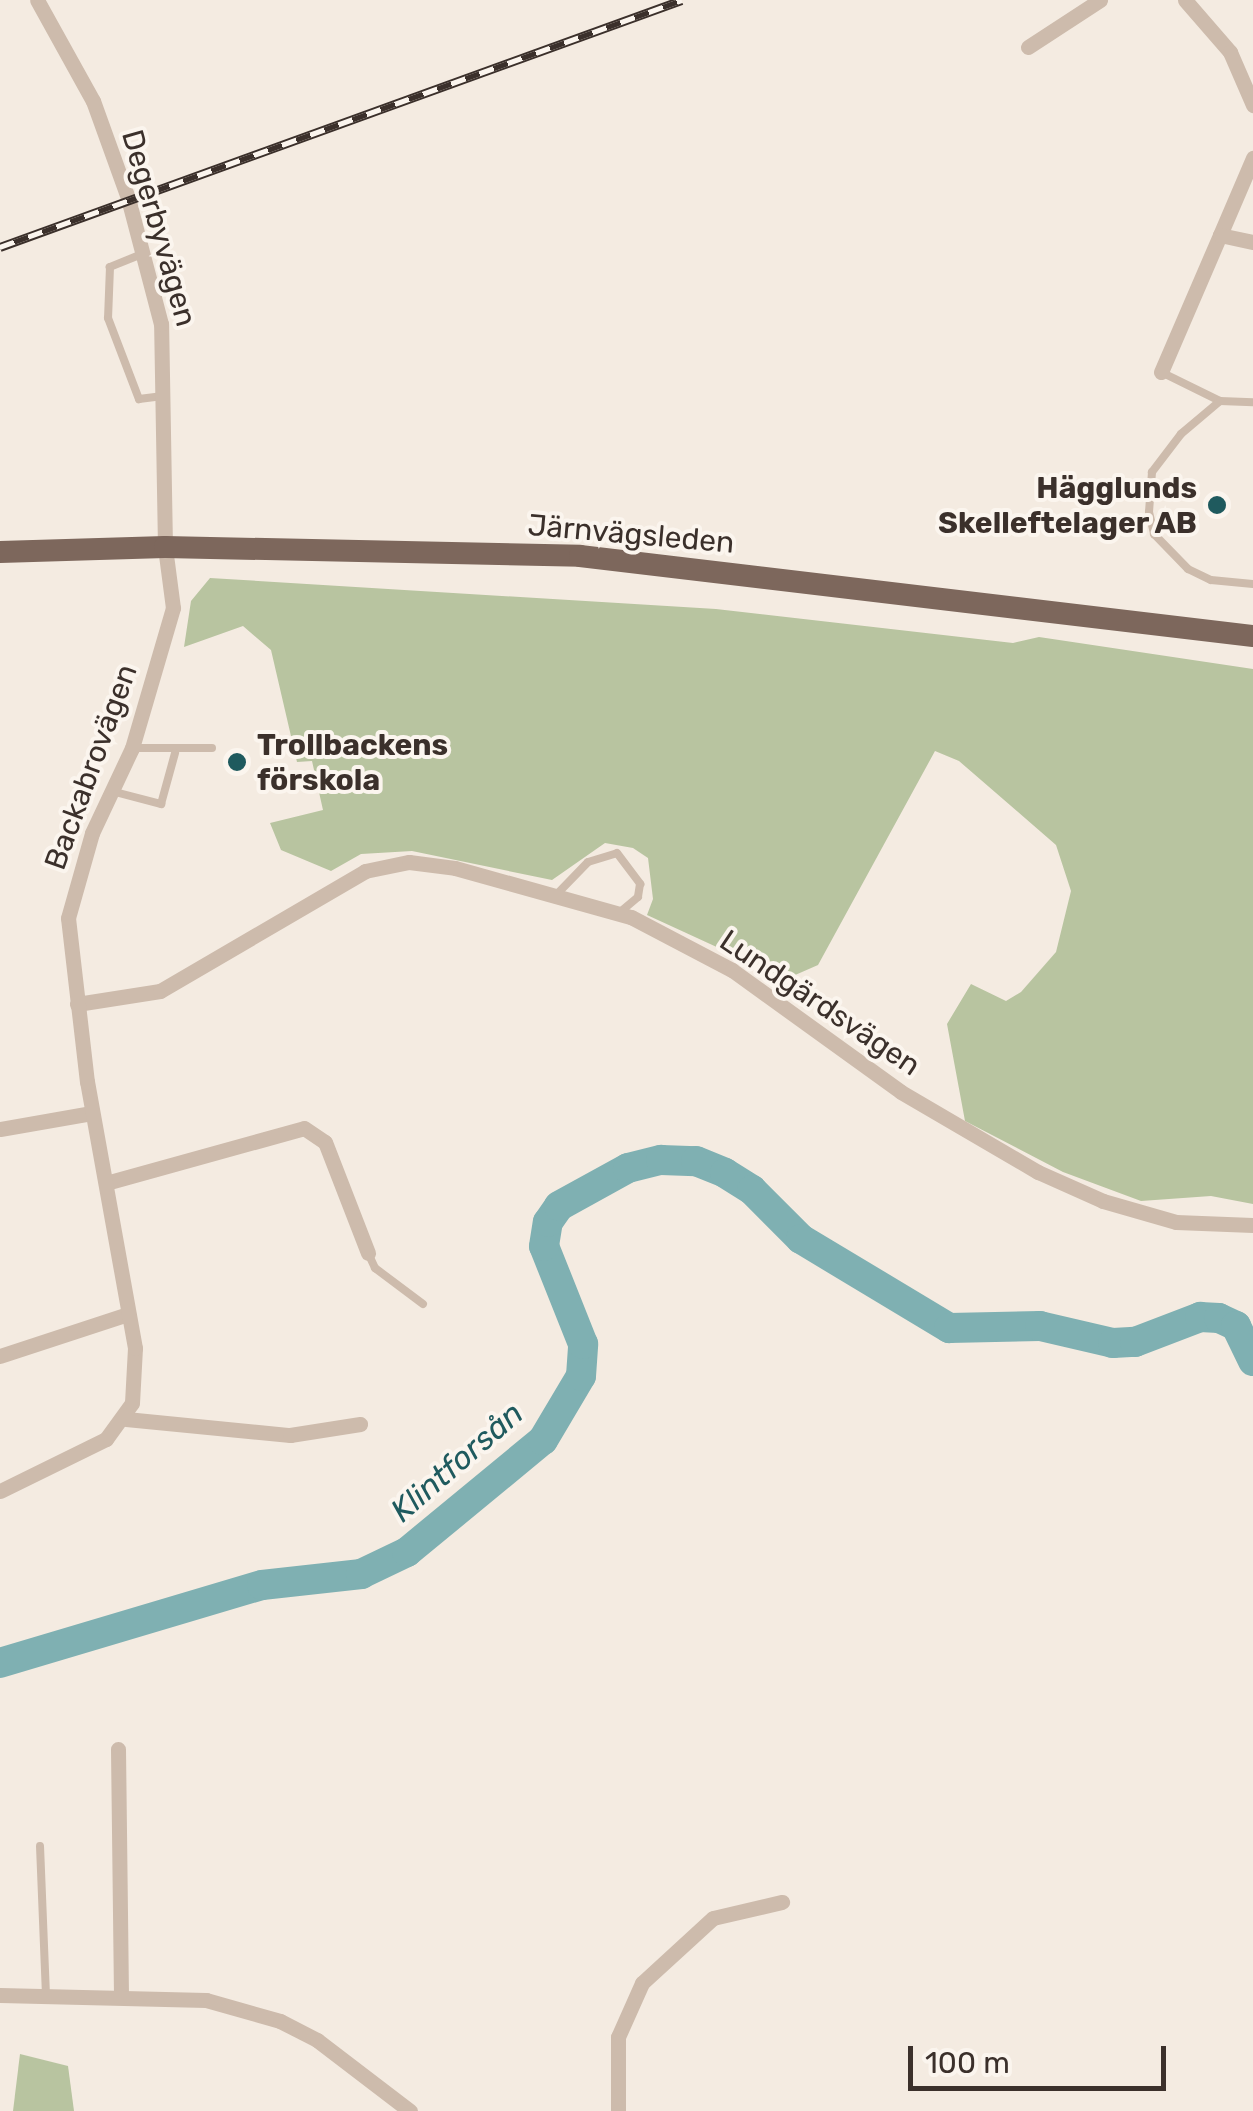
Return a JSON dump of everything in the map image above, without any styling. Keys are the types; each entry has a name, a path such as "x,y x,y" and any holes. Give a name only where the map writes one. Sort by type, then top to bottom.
{"main road":[{"name":"Järnvägsleden","path":"0,552 165,548 580,556 1253,636"}],"street":[{"name":"Degerbyvägen","path":"37,0 92,101 162,324 168,396 165,548"},
{"path":"1028,47 1100,0"},
{"path":"1185,0 1230,52 1253,105"},
{"path":"1162,372 1253,158"},
{"path":"1220,235 1253,242"},
{"name":"Backabrovägen","path":"126,1419 136,1378 92,1113 68,918 92,833 115,792 132,748 173,608 165,548"},
{"name":"Lundgärdsvägen","path":"77,1004 160,991 365,871 409,862 558,893 619,913 732,970 901,1092 1038,1172 1102,1201 1176,1222 1253,1225"},
{"path":"0,1128 92,1113"},
{"path":"106,1183 304,1128 325,1142 368,1253"},
{"path":"0,1356 128,1314"},
{"path":"0,1491 83,1454 126,1419 290,1435 360,1424"},
{"path":"118,1750 121,1996"},
{"path":"618,2111 618,2037 642,1982 712,1918 782,1902"},
{"path":"0,1995 46,1993 206,2000 280,2021 318,2040 410,2111"}],"lane":[{"path":"142,254 110,267 108,318 139,399 168,396"},
{"path":"1162,372 1220,401 1253,402"},
{"path":"1220,401 1181,434 1152,472 1149,512 1154,534 1188,569 1210,580 1253,584"},
{"path":"132,748 175,753 212,748"},
{"path":"115,792 161,804 175,753"},
{"path":"558,893 588,862 617,854 628,860 640,884 638,897 619,913"},
{"path":"368,1253 375,1268 423,1304"},
{"path":"40,1846 46,1993"}],"green space":[{"path":"210,578 716,609 1013,643 1039,637 1253,669 1253,1204 1211,1196 1141,1201 1063,1172 965,1121 947,1024 971,984 1006,1001 1021,992 1056,952 1071,891 1056,845 959,761 935,751 818,965 786,979 647,915 653,899 648,858 633,848 605,843 552,880 412,851 361,854 331,871 281,850 270,823 323,810 312,761 297,762 271,650 243,626 184,647 191,601"},
{"path":"20,2054 68,2066 74,2111 13,2111"}],"waterway":[{"name":"Klintforsån","path":"0,1663 262,1585 361,1574 407,1552 543,1440 581,1376 583,1344 544,1246 548,1222 559,1206 628,1168 661,1160 696,1161 725,1173 752,1190 801,1239 949,1328 1040,1326 1113,1343 1135,1342 1200,1317 1219,1318 1236,1326 1253,1361"}],"railway":[{"path":"0,247 682,0"}],"place":[{"name":"Hägglunds Skelleftelager AB","path":"1217,505"},
{"name":"Trollbackens förskola","path":"237,762"}]}
